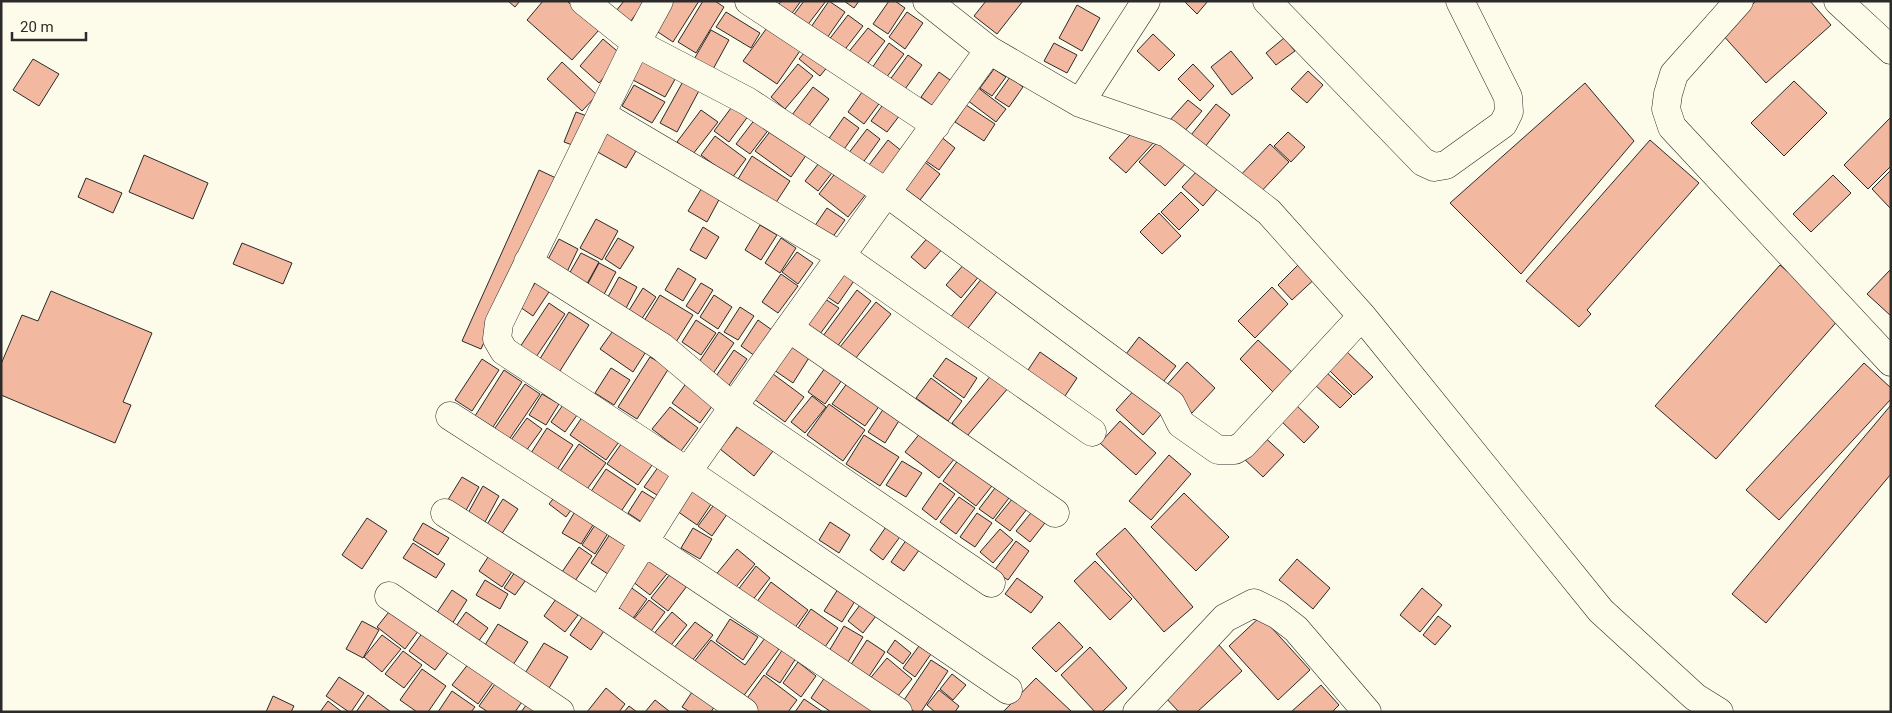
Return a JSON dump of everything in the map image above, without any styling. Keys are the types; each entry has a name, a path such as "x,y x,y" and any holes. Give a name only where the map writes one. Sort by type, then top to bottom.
{"street":[{"path":"584,1 636,43 748,101 887,193 1171,404 1181,424 1218,450 1235,450 1243,445 1362,316"},
{"path":"660,1 636,43 498,323 497,339 504,351 688,472 1008,690"},
{"path":"749,1 936,125"},
{"path":"928,1 989,50 1080,103 1167,133 1269,212 1362,316 1601,611 1688,704 1719,712"},
{"path":"1080,103 1146,1"},
{"path":"1267,1 1423,162 1434,167 1446,166 1503,124 1508,112 1508,96 1460,1"},
{"path":"1739,1 1674,74 1666,109 1672,127 1891,362"},
{"path":"1838,1 1888,42"},
{"path":"600,612 688,472 733,406 989,50"},
{"path":"601,114 841,256 1092,432"},
{"path":"528,262 662,347 733,406 990,583"},
{"path":"789,328 1055,513"},
{"path":"450,416 645,542 898,712"},
{"path":"445,514 600,612 744,712"},
{"path":"389,596 560,712"},
{"path":"1137,712 1224,618 1254,602 1278,615 1296,629 1367,712"}],"building":[{"path":"508,1 520,1 515,7"},
{"path":"543,1 567,1 599,30 572,60 527,20"},
{"path":"624,1 646,1 630,22 616,11"},
{"path":"673,1 699,1 673,42 655,30"},
{"path":"703,1 715,1 724,7 696,53 678,42"},
{"path":"781,1 801,1 790,16 777,7"},
{"path":"804,1 826,1 806,27 792,17"},
{"path":"829,1 845,12 827,38 811,27"},
{"path":"844,1 859,1 854,8"},
{"path":"889,1 895,1 905,8 888,34 873,24"},
{"path":"986,1 1023,1 997,34 974,16"},
{"path":"1184,1 1208,1 1197,14"},
{"path":"1756,1 1810,1 1831,25 1766,83 1721,33"},
{"path":"1077,5 1100,18 1082,51 1059,38"},
{"path":"726,12 760,33 751,48 716,27"},
{"path":"907,12 923,23 905,49 889,37"},
{"path":"848,15 863,26 843,52 828,41"},
{"path":"769,25 802,48 777,84 743,61"},
{"path":"868,28 885,41 865,67 847,54"},
{"path":"711,30 729,40 712,71 693,61"},
{"path":"1153,34 1175,55 1159,71 1137,51"},
{"path":"1284,38 1295,51 1276,65 1266,53"},
{"path":"603,39 623,56 599,83 580,66"},
{"path":"889,43 904,54 886,78 872,68"},
{"path":"1054,43 1077,55 1067,73 1044,61"},
{"path":"809,47 829,65 820,76 799,59"},
{"path":"1231,51 1253,78 1232,95 1211,67"},
{"path":"644,55 678,74 665,97 631,79"},
{"path":"908,55 922,65 903,92 889,81"},
{"path":"33,59 59,74 39,106 13,90"},
{"path":"562,62 597,95 582,111 547,79"},
{"path":"798,64 813,76 785,109 771,97"},
{"path":"1193,64 1214,86 1200,101 1178,79"},
{"path":"994,69 1006,77 992,96 980,88"},
{"path":"1308,71 1323,85 1307,103 1291,89"},
{"path":"939,72 957,85 938,110 921,97"},
{"path":"686,76 702,85 677,132 660,123"},
{"path":"1010,77 1023,87 1009,107 995,98"},
{"path":"1794,81 1827,113 1784,156 1751,123"},
{"path":"1585,83 1634,141 1521,274 1450,203"},
{"path":"634,85 665,102 652,123 622,106"},
{"path":"867,85 884,97 864,124 848,112"},
{"path":"813,87 829,99 808,127 792,115"},
{"path":"977,87 1006,109 996,122 967,100"},
{"path":"887,99 903,111 887,132 871,121"},
{"path":"1188,100 1202,111 1183,133 1169,121"},
{"path":"734,104 749,115 729,142 714,131"},
{"path":"1216,104 1230,115 1201,152 1187,140"},
{"path":"966,105 995,124 984,141 955,122"},
{"path":"701,110 718,122 693,154 677,142"},
{"path":"576,112 587,116 575,146 564,142"},
{"path":"759,114 773,124 750,154 736,144"},
{"path":"844,117 859,128 840,155 825,144"},
{"path":"1891,117 1891,166 1868,189 1844,165"},
{"path":"1138,126 1155,141 1126,173 1109,158"},
{"path":"606,128 639,146 626,168 594,150"},
{"path":"772,129 807,154 791,177 755,151"},
{"path":"867,129 880,139 862,164 848,154"},
{"path":"1288,132 1305,147 1291,162 1274,146"},
{"path":"715,136 746,159 732,178 701,155"},
{"path":"940,136 955,148 939,170 923,159"},
{"path":"1163,136 1189,160 1165,186 1139,162"},
{"path":"888,140 903,152 884,177 869,165"},
{"path":"1650,140 1699,183 1587,310 1591,314 1579,327 1526,281"},
{"path":"1270,144 1289,162 1257,196 1238,178"},
{"path":"144,155 208,183 193,219 129,192"},
{"path":"752,156 790,181 775,204 738,179"},
{"path":"822,159 835,169 818,191 805,181"},
{"path":"921,159 940,174 920,200 900,185"},
{"path":"1199,169 1219,187 1203,206 1182,187"},
{"path":"539,170 558,179 481,349 462,341"},
{"path":"1891,170 1891,209 1872,189"},
{"path":"837,171 866,194 848,217 819,194"},
{"path":"1833,175 1851,193 1811,232 1793,214"},
{"path":"86,178 122,193 113,213 78,197"},
{"path":"703,186 721,196 707,222 688,211"},
{"path":"1181,192 1199,210 1179,230 1161,212"},
{"path":"827,208 845,220 829,242 812,230"},
{"path":"1159,213 1181,236 1162,254 1140,232"},
{"path":"596,219 618,231 602,260 580,248"},
{"path":"760,225 777,235 761,260 745,250"},
{"path":"703,227 719,237 706,259 690,250"},
{"path":"930,235 944,247 925,269 911,257"},
{"path":"618,238 634,247 620,269 605,259"},
{"path":"781,238 796,248 780,273 765,263"},
{"path":"559,239 578,249 566,274 546,263"},
{"path":"242,243 292,263 283,284 233,264"},
{"path":"797,252 813,263 798,284 782,272"},
{"path":"581,253 599,262 583,291 565,281"},
{"path":"1304,259 1319,275 1292,300 1278,285"},
{"path":"599,263 616,272 601,300 584,291"},
{"path":"965,263 980,275 961,298 946,285"},
{"path":"1780,265 1840,318 1716,459 1655,406"},
{"path":"678,268 696,279 683,301 665,290"},
{"path":"841,268 856,278 838,304 823,294"},
{"path":"1891,269 1891,316 1867,294"},
{"path":"781,274 798,286 778,313 762,302"},
{"path":"619,277 637,287 623,314 604,304"},
{"path":"983,277 999,289 961,337 945,324"},
{"path":"537,280 551,289 533,316 520,307"},
{"path":"701,283 713,290 698,314 686,306"},
{"path":"1272,287 1288,304 1255,338 1238,321"},
{"path":"643,288 656,297 641,320 628,312"},
{"path":"857,290 871,301 834,351 820,340"},
{"path":"51,291 152,333 123,402 131,405 115,443 1,395 1,364 22,315 38,321"},
{"path":"660,295 693,315 676,342 644,321"},
{"path":"714,295 732,307 718,329 700,317"},
{"path":"822,297 839,308 817,338 801,327"},
{"path":"876,302 891,314 851,364 836,352"},
{"path":"549,303 565,314 534,360 518,350"},
{"path":"740,307 754,316 738,340 724,332"},
{"path":"569,312 589,325 558,374 538,362"},
{"path":"696,320 716,333 701,355 682,342"},
{"path":"758,320 772,330 755,356 741,346"},
{"path":"615,328 647,350 633,372 600,349"},
{"path":"719,332 734,343 712,375 697,365"},
{"path":"1139,337 1176,366 1159,387 1123,358"},
{"path":"1258,340 1294,374 1275,394 1240,359"},
{"path":"793,341 812,353 793,383 774,370"},
{"path":"1344,349 1373,377 1354,395 1326,367"},
{"path":"734,350 747,359 725,391 712,382"},
{"path":"1040,352 1077,378 1059,405 1022,379"},
{"path":"650,357 669,368 637,419 618,407"},
{"path":"946,358 977,378 964,398 933,376"},
{"path":"482,359 499,370 472,411 455,400"},
{"path":"1187,362 1215,388 1192,413 1164,388"},
{"path":"1864,363 1891,388 1891,399 1779,520 1746,490"},
{"path":"611,368 630,380 614,405 595,393"},
{"path":"825,368 842,380 825,404 808,392"},
{"path":"504,370 522,382 493,427 475,416"},
{"path":"769,371 804,397 785,422 750,396"},
{"path":"1326,372 1352,396 1340,408 1314,384"},
{"path":"992,374 1009,387 967,436 952,423"},
{"path":"690,378 718,398 700,423 672,403"},
{"path":"931,378 962,401 948,421 916,398"},
{"path":"848,382 880,405 865,426 832,404"},
{"path":"525,384 540,394 508,441 493,431"},
{"path":"1138,386 1165,410 1143,435 1116,410"},
{"path":"542,394 559,404 546,425 529,415"},
{"path":"812,396 826,407 805,433 791,422"},
{"path":"565,402 580,411 565,432 551,422"},
{"path":"1294,403 1319,427 1304,443 1279,419"},
{"path":"829,404 865,430 843,461 807,435"},
{"path":"886,405 902,416 885,443 868,432"},
{"path":"1891,405 1891,474 1766,623 1732,594"},
{"path":"670,407 698,428 681,451 652,429"},
{"path":"585,413 621,439 606,460 570,435"},
{"path":"527,418 542,429 526,451 511,440"},
{"path":"742,421 776,447 754,476 720,449"},
{"path":"1120,421 1156,453 1136,475 1100,443"},
{"path":"925,427 959,453 939,478 905,452"},
{"path":"547,428 573,445 557,470 531,453"},
{"path":"1261,434 1284,455 1263,477 1241,456"},
{"path":"864,435 899,457 880,486 846,464"},
{"path":"624,440 655,461 638,485 607,464"},
{"path":"579,444 606,463 585,492 558,474"},
{"path":"1169,455 1191,474 1151,520 1129,501"},
{"path":"961,456 995,482 976,506 943,481"},
{"path":"902,461 922,473 906,497 886,485"},
{"path":"661,463 676,473 660,497 644,487"},
{"path":"606,469 636,489 620,513 590,493"},
{"path":"462,477 479,487 464,514 446,503"},
{"path":"697,480 718,494 697,525 677,511"},
{"path":"940,483 955,494 936,520 922,509"},
{"path":"998,484 1012,494 993,519 979,509"},
{"path":"483,486 499,496 485,522 468,513"},
{"path":"642,491 658,501 643,523 628,513"},
{"path":"1184,493 1229,537 1196,571 1151,527"},
{"path":"557,494 574,506 566,517 549,504"},
{"path":"959,497 975,508 956,534 940,522"},
{"path":"719,498 732,507 712,536 698,526"},
{"path":"1013,498 1027,509 1010,531 995,520"},
{"path":"503,499 518,509 501,535 486,526"},
{"path":"579,505 598,517 581,544 562,533"},
{"path":"1035,508 1048,519 1030,542 1016,531"},
{"path":"977,513 992,523 975,547 960,537"},
{"path":"367,518 387,531 362,569 342,555"},
{"path":"597,522 610,530 595,554 582,545"},
{"path":"830,522 850,535 839,553 819,540"},
{"path":"423,523 449,538 438,555 413,540"},
{"path":"888,524 902,534 883,560 870,550"},
{"path":"693,528 712,539 700,559 681,548"},
{"path":"1125,528 1193,607 1164,632 1096,554"},
{"path":"1000,529 1013,540 993,563 980,552"},
{"path":"612,531 632,545 611,576 591,563"},
{"path":"909,536 922,546 904,571 891,562"},
{"path":"1016,541 1029,551 1008,580 994,571"},
{"path":"413,543 445,564 436,578 403,558"},
{"path":"579,547 592,556 575,581 562,572"},
{"path":"737,549 755,564 732,592 714,577"},
{"path":"492,551 515,567 502,587 479,571"},
{"path":"648,553 670,570 650,595 628,578"},
{"path":"1297,559 1330,588 1313,609 1279,580"},
{"path":"1095,561 1132,599 1110,620 1074,581"},
{"path":"756,566 770,578 748,606 734,595"},
{"path":"517,569 528,577 515,595 504,588"},
{"path":"671,573 687,586 668,611 651,598"},
{"path":"1017,578 1043,597 1031,613 1005,594"},
{"path":"485,580 508,594 500,609 476,595"},
{"path":"771,582 808,610 791,633 754,606"},
{"path":"629,586 647,599 626,628 608,616"},
{"path":"1422,588 1442,605 1420,632 1400,615"},
{"path":"838,589 855,601 842,622 824,611"},
{"path":"452,590 467,600 452,624 436,614"},
{"path":"556,599 578,615 565,632 544,616"},
{"path":"649,600 665,612 646,638 629,625"},
{"path":"860,605 876,616 863,633 848,621"},
{"path":"392,608 419,630 405,649 377,627"},
{"path":"811,609 838,628 825,647 798,628"},
{"path":"466,612 488,628 478,642 456,626"},
{"path":"672,612 687,625 668,649 652,636"},
{"path":"583,616 604,631 591,650 570,635"},
{"path":"1261,616 1310,670 1278,700 1229,646"},
{"path":"1438,616 1451,626 1435,645 1423,635"},
{"path":"730,619 758,637 743,660 716,641"},
{"path":"362,621 379,630 363,658 346,649"},
{"path":"695,622 713,635 691,662 673,649"},
{"path":"1059,622 1083,647 1056,672 1032,648"},
{"path":"498,624 528,642 509,671 480,653"},
{"path":"844,626 863,637 848,662 829,651"},
{"path":"426,628 452,647 435,670 409,651"},
{"path":"382,635 401,649 382,672 364,657"},
{"path":"765,638 779,649 742,698 694,662 711,640 745,665"},
{"path":"867,640 885,652 868,678 850,666"},
{"path":"895,640 911,653 903,664 887,652"},
{"path":"544,643 568,657 546,693 522,678"},
{"path":"1219,645 1242,671 1197,712 1179,712 1164,696"},
{"path":"785,646 798,655 780,683 766,674"},
{"path":"919,646 931,654 915,677 903,668"},
{"path":"1090,647 1127,688 1102,712 1095,712 1061,675"},
{"path":"403,651 422,665 404,688 385,674"},
{"path":"887,658 912,679 893,702 868,681"},
{"path":"472,659 497,677 478,704 452,685"},
{"path":"931,660 948,671 921,712 915,712 902,703"},
{"path":"798,662 816,676 801,697 783,683"},
{"path":"422,669 446,686 428,712 417,712 400,700"},
{"path":"827,674 874,712 831,712 811,698"},
{"path":"952,674 966,685 953,700 940,689"},
{"path":"764,675 797,700 788,712 759,712 745,701"},
{"path":"339,677 364,693 351,712 326,696"},
{"path":"500,677 526,696 515,712 488,712 479,706"},
{"path":"1036,678 1072,712 1003,712"},
{"path":"1321,685 1339,705 1332,712 1291,712"},
{"path":"696,686 718,701 711,712 690,712 682,707"},
{"path":"606,688 625,704 619,712 587,712"},
{"path":"939,690 959,706 955,712 935,712 927,705"},
{"path":"452,691 475,707 471,712 438,712"},
{"path":"368,695 391,712 356,712"},
{"path":"273,696 294,706 291,712 266,712"},
{"path":"804,699 823,712 795,712"},
{"path":"530,700 547,712 521,712"},
{"path":"655,700 669,711 645,712"},
{"path":"328,701 342,712 320,712"},
{"path":"629,706 637,712 624,712"}]}
